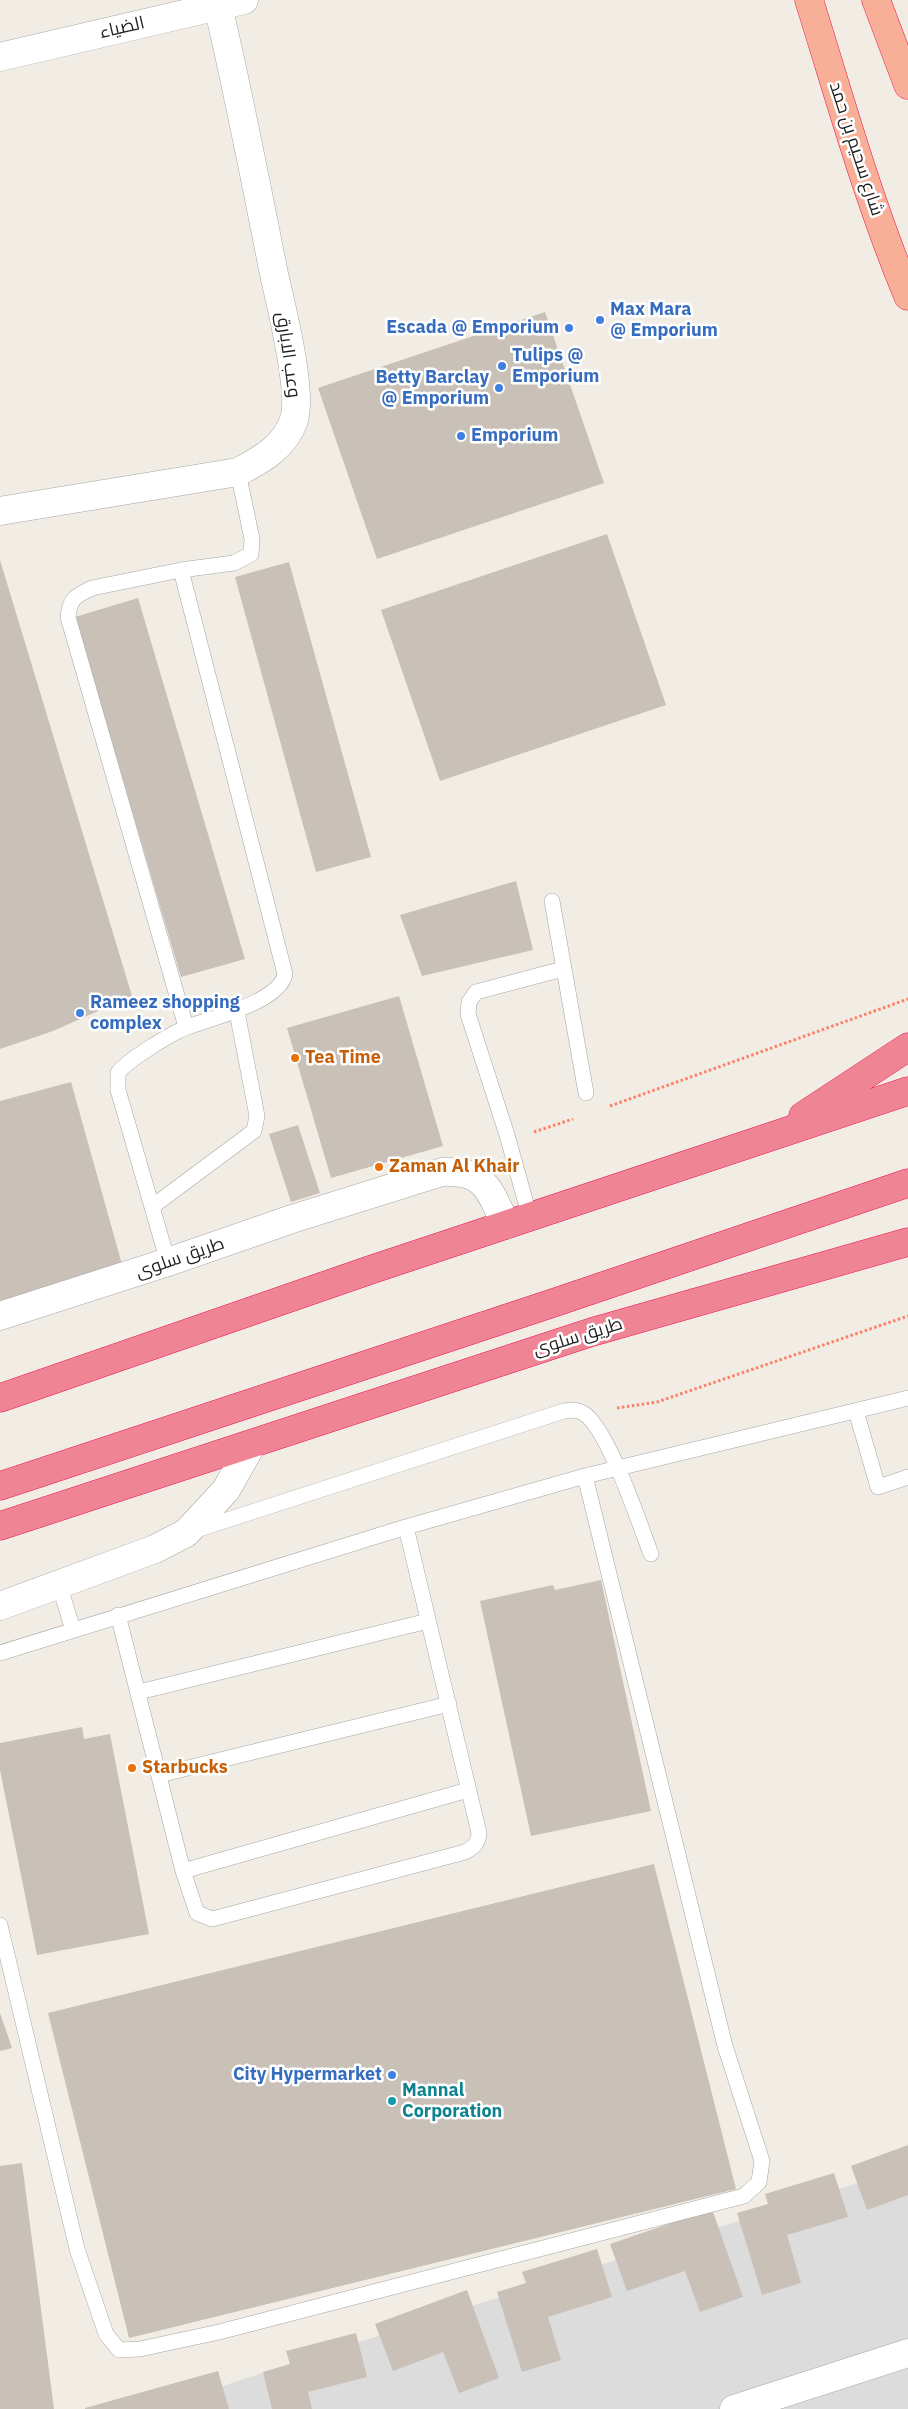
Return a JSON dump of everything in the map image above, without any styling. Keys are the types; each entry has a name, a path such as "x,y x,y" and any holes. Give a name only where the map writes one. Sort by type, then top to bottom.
{"highway":[{"name":"شارع سحيم بن حمد","path":"809,0 856,151 891,255 908,296"},
{"path":"876,0 908,85"},
{"path":"766,1139 908,1047"},
{"path":"0,1398 908,1091"},
{"path":"0,1486 908,1183"},
{"name":"طريق سلوى","path":"0,1526 592,1332 908,1242"},
{"path":"871,1254 908,1251"}],"street":[{"name":"الضياء","path":"0,57 234,2"},
{"name":"وعب الابارق","path":"0,511 238,472 266,458 284,439 295,419 296,393 234,2"},
{"name":"طريق سلوى","path":"0,1316 168,1262 292,1219 442,1172 461,1171 476,1177 518,1222"},
{"path":"0,1606 155,1549 186,1533 226,1490 252,1444"},
{"path":"734,2409 908,2353"}],"lane":[{"path":"186,1027 68,617 70,602 78,594 92,588 181,570 234,563 251,554 252,539 238,472"},
{"path":"168,1262 118,1090 118,1073 130,1062 186,1027 237,1012 280,986 285,974 181,570"},
{"path":"552,901 586,1093"},
{"path":"518,1222 509,1141 468,1014 469,1002 476,992 564,969"},
{"path":"153,1206 254,1131 257,1116 237,1012"},
{"path":"0,1653 406,1528 585,1476 908,1398"},
{"path":"186,1533 564,1411 576,1410 584,1413 592,1420 618,1468 651,1554"},
{"path":"856,1411 878,1487 908,1477"},
{"path":"0,1925 77,2249 106,2334 119,2350 140,2349 219,2332 744,2196 759,2182 762,2161 726,2046 585,1476"},
{"path":"118,1616 183,1871 193,1907 197,1913 212,1919 465,1852 478,1841 478,1833 406,1528"},
{"path":"58,1584 73,1630"},
{"path":"138,1692 428,1621"},
{"path":"159,1775 449,1704"},
{"path":"183,1871 468,1790"}],"path":[{"path":"603,1108 908,998"},
{"path":"509,1141 575,1118"},
{"path":"584,1413 657,1402 908,1316"}],"shaded area":[{"path":"908,2167 908,2409 152,2409 290,2364"}],"building":[{"name":"Emporium","path":"545,312 604,483 377,559 318,388"},
{"path":"607,534 666,705 440,781 381,610"},
{"path":"0,560 132,996 53,1031 0,1049"},
{"path":"289,562 371,857 316,872 235,577"},
{"path":"138,598 245,959 181,977 75,617"},
{"path":"516,881 533,950 422,976 400,915"},
{"path":"399,996 443,1146 331,1178 287,1028"},
{"path":"71,1082 123,1268 0,1302 0,1101"},
{"path":"298,1125 320,1193 291,1202 269,1134"},
{"path":"601,1580 651,1811 531,1836 480,1601 553,1585 555,1590"},
{"path":"82,1727 84,1739 110,1734 149,1934 37,1955 0,1770 0,1743"},
{"name":"Mannal Corporation","path":"654,1864 736,2189 129,2338 48,2013"},
{"path":"0,2013 12,2048 0,2051"},
{"path":"908,2145 908,2195 867,2210 851,2166"},
{"path":"22,2163 54,2409 0,2409 0,2166"},
{"path":"834,2173 848,2217 787,2235 801,2283 762,2295 737,2213 768,2204 765,2194"},
{"path":"712,2209 743,2297 700,2312 685,2271 627,2291 610,2244"},
{"path":"597,2249 612,2297 548,2317 561,2360 522,2372 497,2292 526,2283 522,2272"},
{"path":"467,2290 499,2378 459,2393 443,2352 393,2371 375,2324"},
{"path":"356,2333 367,2377 308,2392 312,2409 272,2409 263,2372 290,2364 286,2351"},
{"path":"218,2371 229,2409 85,2409 85,2408"}],"place":[{"name":"Max Mara @ Emporium","path":"600,320"},
{"name":"Escada @ Emporium","path":"569,328"},
{"name":"Tulips @ Emporium","path":"502,366"},
{"name":"Betty Barclay @ Emporium","path":"499,388"},
{"name":"Emporium","path":"461,436"},
{"name":"Rameez shopping complex","path":"80,1013"},
{"name":"Tea Time","path":"295,1058"},
{"name":"Zaman Al Khair","path":"379,1167"},
{"name":"Starbucks","path":"132,1768"},
{"name":"City Hypermarket","path":"392,2075"},
{"name":"Mannal Corporation","path":"392,2101"}]}
